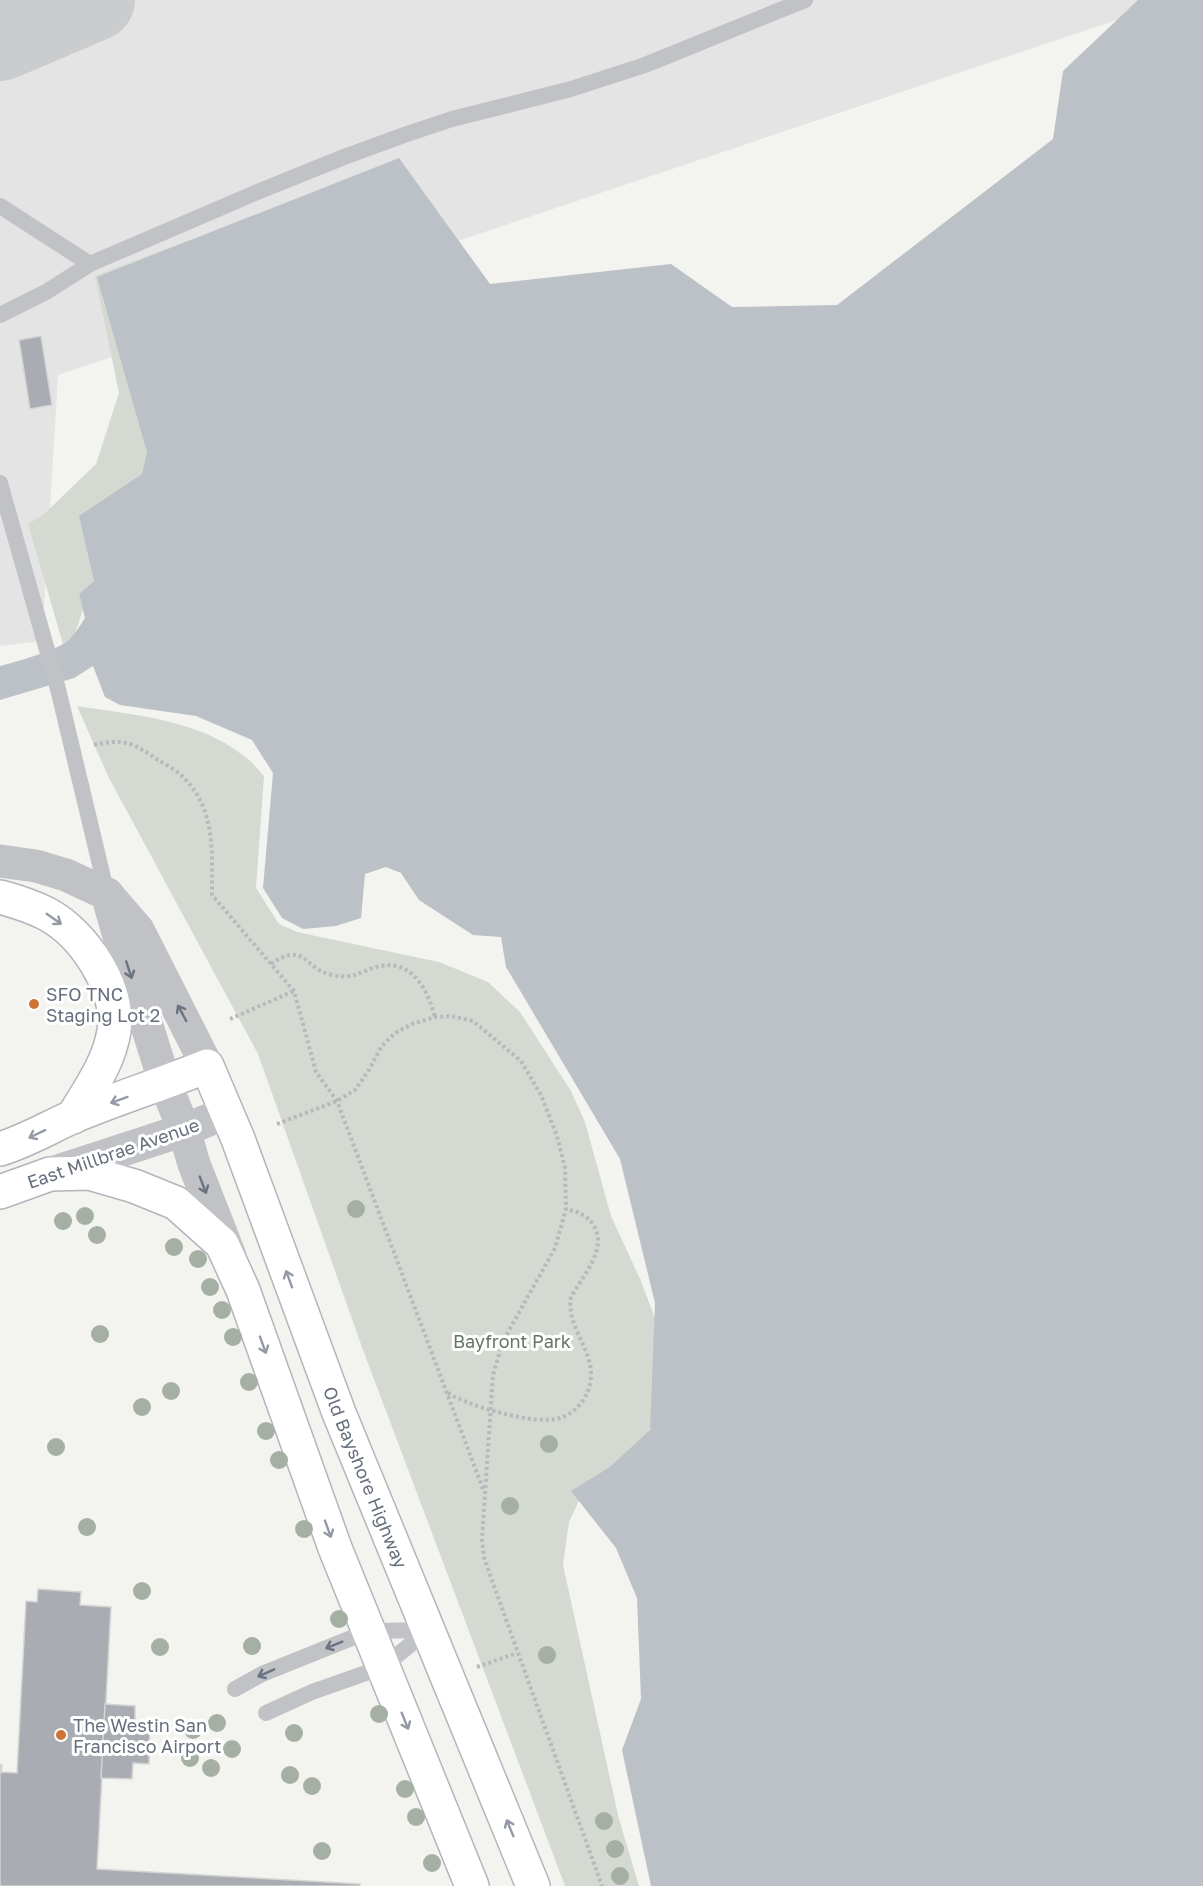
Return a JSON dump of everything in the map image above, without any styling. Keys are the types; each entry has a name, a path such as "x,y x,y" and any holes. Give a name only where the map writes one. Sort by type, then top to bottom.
{"main road":[{"path":"0,897 47,914 74,934 100,968 114,1004 114,1031 106,1059 73,1117"},
{"path":"0,1149 18,1144 73,1117 207,1066"},
{"name":"Old Bayshore Highway","path":"207,1066 238,1139 339,1413 533,1886"},
{"path":"50,1174 89,1173 134,1186 176,1203 222,1244 243,1290 335,1548 472,1886"},
{"name":"East Millbrae Avenue","path":"0,1192 50,1174"}],"street":[{"path":"0,861 36,866 66,875 107,894 138,930 207,1066"},
{"path":"107,894 165,1083 243,1290"},
{"name":"East Millbrae Avenue","path":"50,1174 184,1130 226,1113"}],"lane":[{"path":"0,315 46,292 90,264 255,193 404,135 452,119 571,89 645,65 805,0"},
{"path":"0,206 90,264"},
{"path":"0,483 5,522 40,626 107,894"},
{"path":"235,1689 262,1674 369,1631 428,1630"},
{"path":"266,1713 312,1692 383,1666 428,1630"}],"path":[{"path":"91,745 114,740 137,746 183,776 197,794 209,820 213,841 212,895 294,991 316,1072 337,1101 484,1493"},
{"path":"271,964 283,956 297,954 323,971 337,975 361,974 383,965 407,969 417,977 426,991 435,1017"},
{"path":"230,1019 294,991"},
{"path":"278,1124 337,1101 355,1090 381,1047 395,1033 412,1024 435,1017 451,1016 473,1021 521,1061 541,1095 557,1136 565,1168 566,1209 555,1248 502,1341 493,1375 482,1539 484,1557 517,1653 602,1886"},
{"path":"446,1392 457,1399 491,1411 529,1419 559,1419 573,1411 584,1400 590,1389 590,1364 574,1324 570,1304 595,1254 598,1243 597,1232 588,1218 577,1211 566,1209"},
{"path":"477,1667 517,1653"}],"shaded area":[{"path":"0,0 1176,0 58,375 42,641 0,646"},
{"path":"1138,0 1203,0 1203,1886 651,1886 622,1750 641,1699 637,1598 616,1548 571,1491 610,1467 650,1430 655,1303 620,1159 506,967 501,937 473,935 419,900 401,873 386,867 365,874 361,918 336,926 303,929 282,918 263,888 273,773 252,740 196,716 120,705 105,697 93,666 74,678 0,700 0,666 42,653 67,642 85,618 79,594 94,581 79,516 142,474 147,452 97,277 399,158 490,284 671,264 732,307 837,305 1053,139 1063,71"}],"green space":[{"path":"189,240 170,455 94,581 79,594 83,609 75,634 63,644 28,524 43,515 96,464 119,393 95,276"},
{"name":"Bayfront Park","path":"77,706 164,720 186,726 226,744 247,758 264,776 256,888 279,924 297,932 439,962 488,982 520,1012 571,1091 585,1122 611,1216 641,1281 672,1369 645,1441 586,1486 569,1522 563,1565 619,1819 639,1886 565,1886 363,1350 258,1054 109,778"}],"building":[{"path":"41,336 52,405 30,409 19,340"},
{"name":"The Westin San Francisco Airport","path":"38,1589 81,1592 80,1605 111,1607 97,1869 360,1884 360,1886 0,1886 0,1765 2,1765 1,1772 17,1773 26,1601 37,1602"},
{"path":"105,1704 135,1706 135,1722 150,1722 149,1764 133,1763 132,1779 101,1778"}],"taxiway":[{"path":"0,40 94,0"}],"place":[{"name":"SFO TNC Staging Lot 2","path":"34,1004"},
{"name":"The Westin San Francisco Airport","path":"61,1735"}]}
